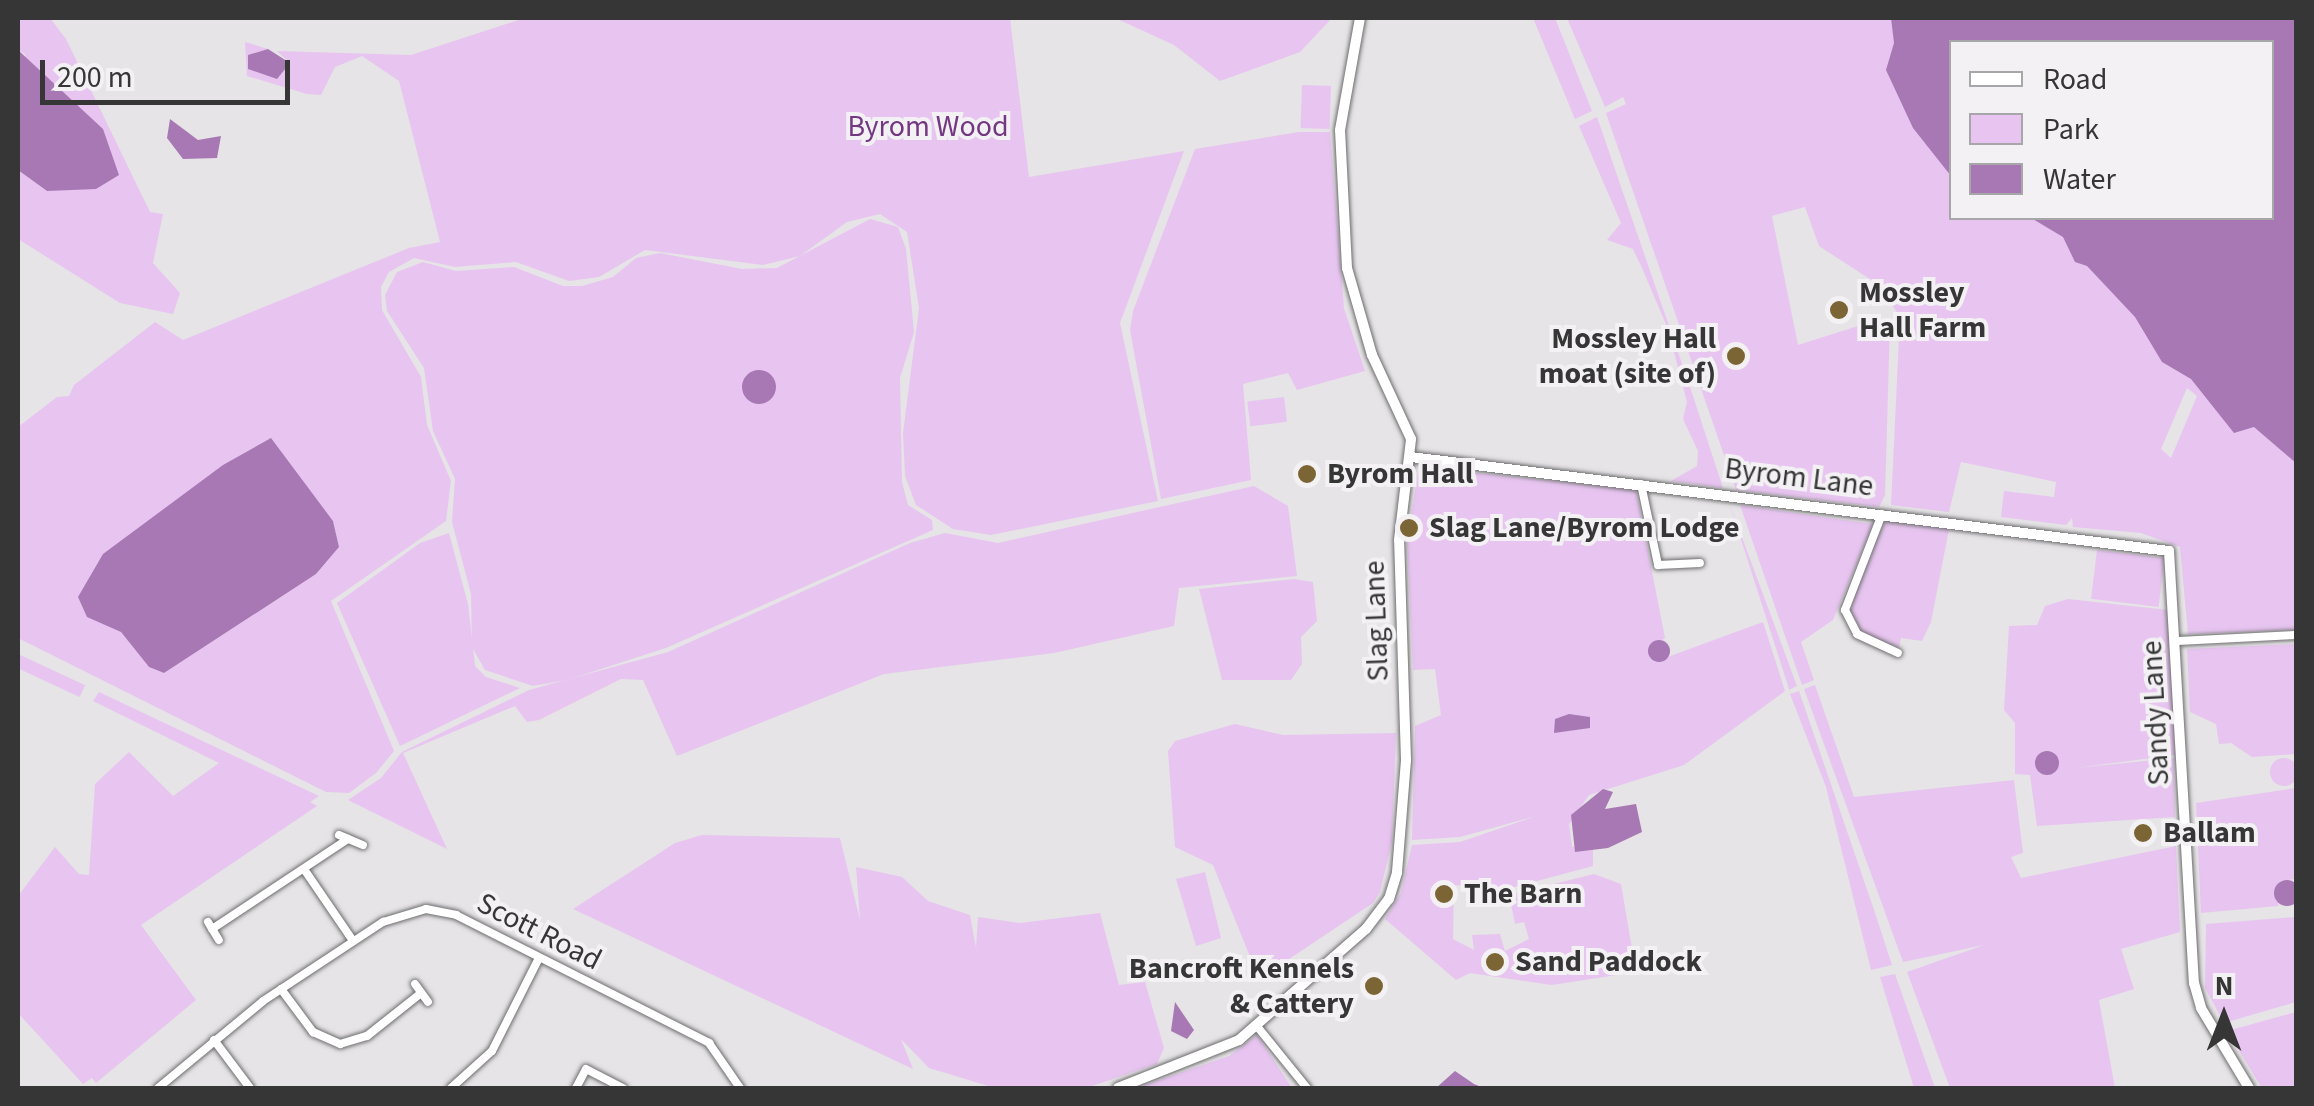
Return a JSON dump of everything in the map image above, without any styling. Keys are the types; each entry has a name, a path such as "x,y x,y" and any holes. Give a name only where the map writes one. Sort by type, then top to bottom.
{"street":[{"name":"Slag Lane","path":"1118,1088 1212,1055 1256,1025 1378,916 1398,872 1406,760 1399,540 1411,439 1372,355 1348,268 1340,130 1360,18"},
{"name":"Byrom Lane","path":"1411,457 2162,547 2174,560"},
{"path":"1641,484 1658,565 1700,563"},
{"path":"1882,514 1845,610 1857,634 1898,653"},
{"name":"Sandy Lane","path":"2174,560 2194,984 2200,1008 2250,1088"},
{"path":"2177,641 2296,636"},
{"path":"219,940 210,926 306,872 344,837 362,845"},
{"path":"306,872 353,941"},
{"name":"Scott Road","path":"158,1088 281,989 353,941 395,916 436,910 708,1043 740,1088"},
{"path":"451,1088 492,1052 540,958"},
{"path":"415,984 428,1002"},
{"path":"281,989 313,1032 340,1044 368,1036 421,992"},
{"path":"1256,1025 1307,1088"},
{"path":"214,1040 250,1088"},
{"path":"576,1088 586,1069 623,1088"}],"green space":[{"path":"18,18 50,18 66,39 150,212 163,214 153,263 180,293 173,314 120,303 18,239 18,170 47,191 25,54 18,50"},
{"name":"Byrom Wood","path":"525,18 1010,18 1029,177 1184,151 1120,323 1158,501 991,535 953,529 916,505 905,476 903,433 919,308 907,232 880,214 847,222 800,256 763,265 645,250 599,277 569,281 516,262 455,267 414,258 389,272 381,287 382,310 421,377 427,425 451,481 446,521 331,601 394,751 376,773 349,793 326,792 18,638 18,427 57,397 69,396 74,385 155,322 183,340 409,248 440,242 399,81 362,56 335,67 321,95 307,94 247,76 245,42 268,49 248,55 290,63 277,51 411,55","holes":["271,439 333,521 339,547 316,574 164,673 149,667 121,632"]},
{"path":"1115,18 1332,18 1300,52 1220,81 1174,45"},
{"path":"1533,18 1555,18 1592,111 1575,119"},
{"path":"1567,18 2296,18 2296,630 2188,634 2180,547 2141,533 2073,527 2072,518 2066,525 2001,517 2004,491 2054,497 2056,482 1961,462 1949,512 1891,505 1900,317 1879,285 1819,246 1805,207 1772,216 1798,345 1877,320 1890,323 1885,495 1879,507 1736,490 1606,113 1626,104 1623,97 1605,107","holes":["2187,388 2197,396 2171,458 2161,449"]},
{"path":"1302,85 1331,86 1329,129 1300,128"},
{"path":"1597,117 1723,488 1671,481 1697,466 1698,451 1683,419 1687,402 1668,329 1642,268 1633,249 1607,240 1621,223 1579,126"},
{"path":"1299,132 1330,132 1344,308 1365,371 1297,390 1288,373 1243,384 1251,480 1161,499 1130,330 1133,311 1195,149"},
{"path":"870,219 898,227 906,249 914,332 900,378 902,482 908,505 932,520 933,530 666,648 567,680 533,686 485,670 472,647 471,594 452,522 455,479 433,431 424,368 387,311 385,295 397,272 423,262 456,271 514,267 563,286 582,286 613,277 636,258 660,253 742,269 777,268"},
{"path":"1284,397 1287,422 1250,426 1247,402"},
{"path":"1432,468 1636,490 1665,638 1648,649 1654,662 1763,622 1785,691 1684,765 1589,795 1569,824 1572,847 1593,845 1593,866 1507,889 1454,885 1453,939 1474,950 1472,935 1500,934 1505,951 1529,939 1524,922 1515,924 1509,895 1594,874 1621,884 1636,972 1552,985 1470,973 1456,980 1385,919 1401,893 1412,845 1460,842 1536,816 1460,837 1412,840 1415,726 1441,715 1435,669 1413,670 1407,541 1418,472"},
{"path":"1254,486 1288,506 1297,576 1179,588 1174,626 1054,653 884,674 677,756 643,680 621,679 539,720 527,722 515,706 403,753 447,849 348,800 381,778 402,752 529,690 668,652 910,543 945,533 998,543"},
{"path":"1730,505 1797,686 1789,690 1789,689"},
{"path":"1740,505 1873,524 1833,620 1801,642 1814,680 1802,685"},
{"path":"1886,521 1949,529 1931,622 1922,641 1901,638 1899,647 1866,637 1850,615 1858,578"},
{"path":"449,533 468,604 475,666 486,677 520,688 400,746 337,603 420,543"},
{"path":"2097,550 2164,558 2159,607 2091,599"},
{"path":"1294,579 1313,582 1317,621 1301,637 1302,664 1291,680 1222,680 1199,589"},
{"path":"2068,599 2168,610 2175,755 2075,768 2174,758 2175,817 2037,826 2030,775 2015,774 2015,723 2004,710 2009,626 2037,625 2045,606"},
{"path":"2296,644 2296,754 2252,757 2231,743 2219,744 2216,724 2190,712 2187,649"},
{"path":"18,654 85,685 80,697 18,668"},
{"path":"1815,685 1854,797 2014,780 2023,853 2011,857 2021,878 2176,846 2180,932 2121,949 2134,989 2099,1000 2115,1088 1950,1088 1907,972 1984,945 1903,962 1804,689"},
{"path":"1799,691 1892,965 1871,970 1826,787 1790,694"},
{"path":"99,692 319,796 310,802 317,806 141,925 196,1000 96,1083 92,1078 83,1084 18,1013 18,896 55,847 79,874 89,875 95,784 129,752 173,796 219,763 93,701"},
{"path":"1235,724 1283,735 1396,733 1392,841 1380,892 1373,903 1259,979 1213,865 1175,847 1168,751 1175,741"},
{"path":"2284,758 2294,762 2298,772 2294,782 2284,786 2274,782 2270,772 2274,762"},
{"path":"2296,788 2296,879 2281,881 2278,906 2201,913 2196,803"},
{"path":"702,835 840,838 860,920 856,867 902,877 928,901 970,915 976,948 978,917 1020,923 1100,913 1119,985 1145,982 1164,1048 1157,1064 1086,1088 995,1088 929,1068 901,1039 913,1069 573,909 675,843"},
{"path":"1205,872 1221,938 1196,946 1176,879"},
{"path":"2296,917 2296,1002 2224,1023 2205,988 2206,924"},
{"path":"1895,974 1935,1088 1914,1088 1880,977"},
{"path":"2296,1012 2296,1088 2262,1088 2227,1031"},
{"path":"1257,1035 1292,1088 1136,1088 1229,1056"}],"water":[{"path":"1891,18 2296,18 2296,463 2254,427 2234,433 2191,379 2162,362 2135,317 2087,266 2075,262 2063,237 2034,220 2274,220 2274,40 1949,40 1949,173 1913,128 1886,70 1894,43"},
{"path":"268,49 290,63 277,79 248,69 248,55"},
{"path":"18,50 103,129 119,175 96,189 47,191 18,170"},
{"path":"170,119 198,140 221,136 217,158 183,159 167,138"},
{"path":"759,370 771,375 776,387 771,399 759,404 747,399 742,387 747,375"},
{"path":"271,438 333,521 339,547 316,574 164,673 149,667 121,632 87,617 78,597 103,554 223,465"},
{"path":"1659,640 1667,643 1667,659 1659,662 1651,659 1648,651 1651,643"},
{"path":"1569,714 1590,717 1590,728 1554,733 1555,719"},
{"path":"2047,751 2056,754 2056,772 2047,775 2038,772 2035,763 2038,754"},
{"path":"1603,789 1613,792 1605,809 1636,804 1642,832 1608,848 1575,852 1571,815"},
{"path":"2287,880 2296,884 2300,893 2296,902 2287,906 2278,902 2274,893 2278,884"},
{"path":"1175,1002 1194,1030 1187,1039 1171,1031"},
{"path":"1455,1071 1474,1084 1484,1088 1436,1088"}],"place":[{"name":"Mossley Hall Farm","path":"1839,310"},
{"name":"Mossley Hall moat (site of)","path":"1736,356"},
{"name":"Byrom Hall","path":"1307,474"},
{"name":"Slag Lane/Byrom Lodge","path":"1409,528"},
{"name":"Ballam","path":"2143,833"},
{"name":"The Barn","path":"1444,894"},
{"name":"Sand Paddock","path":"1495,962"},
{"name":"Bancroft Kennels & Cattery","path":"1374,986"}]}
